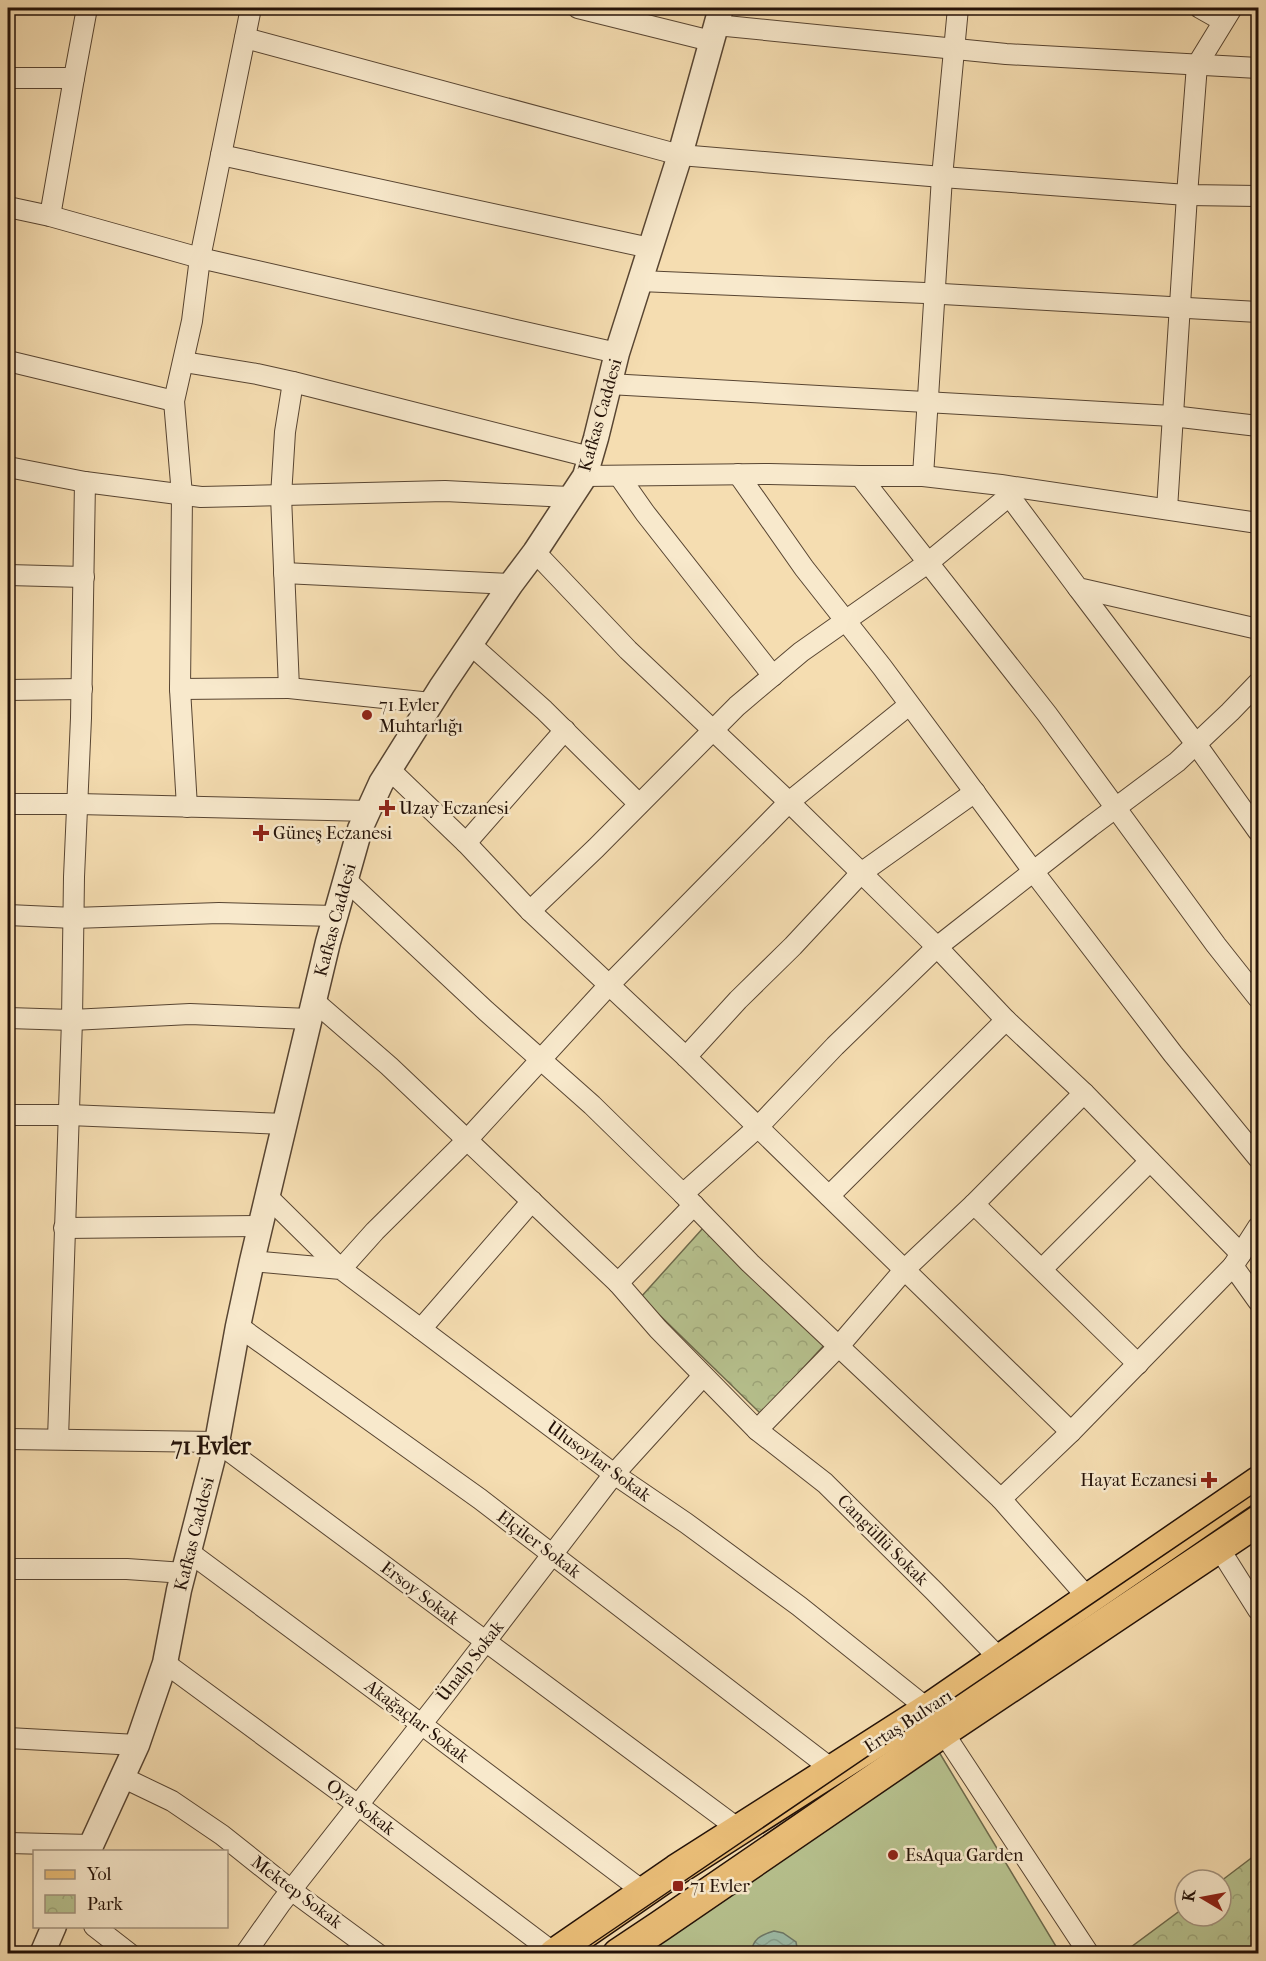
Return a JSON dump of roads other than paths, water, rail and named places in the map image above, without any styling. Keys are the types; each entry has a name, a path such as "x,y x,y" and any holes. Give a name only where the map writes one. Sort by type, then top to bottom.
{"main road":[{"name":"Ertaş Bulvarı","path":"554,1953 833,1770 936,1721 1000,1659 1258,1482"},
{"name":"Ertaş Bulvarı","path":"618,1953 660,1926 936,1721 1219,1548 1258,1521"}],"street":[{"path":"50,216 87,8"},
{"path":"187,807 180,689 182,495 174,400 184,362 200,258 251,8"},
{"path":"578,8 1006,54 1258,68"},
{"path":"923,476 942,177 958,8"},
{"path":"1167,509 1186,195 1197,65 1228,14 1200,8"},
{"name":"Kafkas Caddesi","path":"90,1848 137,1745 165,1663 186,1563 217,1442 238,1326 260,1226 335,916 360,829 390,770 431,703 535,552 587,466 617,353 680,155 716,24"},
{"path":"245,38 680,155 1186,195 1258,196"},
{"path":"8,78 74,78"},
{"path":"221,155 650,248"},
{"path":"8,207 50,216 200,258 617,353"},
{"path":"640,281 934,293 1258,312"},
{"path":"8,361 174,400"},
{"path":"184,362 293,382 619,476 738,474 923,476 1004,491 1167,509 1258,523"},
{"path":"289,688 281,496 285,432 293,382"},
{"path":"609,384 927,404 1172,416 1258,426"},
{"path":"8,467 85,482 201,497 445,491 569,497"},
{"path":"738,474 804,568 1033,871 1173,1054 1258,1158"},
{"path":"619,476 645,513 773,676"},
{"path":"860,477 1047,714 1216,945 1258,998"},
{"path":"58,1439 82,689 85,482"},
{"path":"530,911 737,706 801,652 929,562 1004,491"},
{"path":"1004,491 1196,744 1258,831"},
{"path":"535,552 628,650 789,802 1150,1161 1237,1260 1258,1301"},
{"path":"284,573 511,584"},
{"path":"8,575 84,577"},
{"path":"1078,588 1258,629"},
{"path":"470,644 564,730 639,804"},
{"path":"180,689 289,688 431,703"},
{"path":"8,690 82,689"},
{"path":"618,1283 688,1200 835,1046 937,947 1177,762 1256,690"},
{"path":"252,1261 341,1269 375,1231 467,1140 610,984 789,802 909,705"},
{"path":"466,843 564,730"},
{"path":"390,770 466,843 530,911 686,1057 1071,1432"},
{"path":"686,1057 861,873 975,792"},
{"path":"8,804 369,811"},
{"path":"346,880 592,1105 750,1263 1001,1499 1088,1598"},
{"path":"8,915 74,918 219,913 335,916"},
{"path":"8,1018 72,1020 312,1010"},
{"name":"Cangüllü Sokak","path":"312,1010 389,1066 618,1283 658,1329 757,1430 825,1483 1000,1659"},
{"path":"829,1196 1006,1020"},
{"path":"757,1430 839,1346 905,1269 974,1204 1084,1093"},
{"path":"8,1115 69,1115 285,1124"},
{"path":"1042,1269 1150,1161"},
{"name":"Ulusoylar Sokak","path":"268,1197 341,1269 614,1474 686,1523 799,1606 936,1721 1089,1953"},
{"path":"421,1329 532,1201"},
{"path":"974,1204 1138,1364"},
{"path":"64,1228 260,1226"},
{"path":"1001,1499 1071,1432 1237,1260 1258,1227"},
{"name":"Elçiler Sokak","path":"238,1326 480,1499 833,1770"},
{"name":"Ünalp Sokak","path":"244,1953 614,1474 704,1376"},
{"path":"8,1439 217,1442"},
{"name":"Ersoy Sokak","path":"217,1442 740,1830"},
{"path":"1219,1548 1258,1610"},
{"path":"8,1569 128,1569 186,1563"},
{"name":"Akağaçlar Sokak","path":"186,1563 421,1724 644,1892"},
{"name":"Oya Sokak","path":"165,1663 358,1804 554,1953"},
{"path":"8,1738 137,1745"},
{"name":"Mektep Sokak","path":"122,1777 172,1801 222,1835 291,1890 378,1953"},
{"path":"8,1843 90,1848"},
{"path":"42,1953 53,1928"},
{"path":"97,1928 130,1953"}],"water":[{"path":"774,1931 783,1933 796,1942 798,1953 751,1953 753,1944 758,1938"}],"tram line":[{"path":"577,1954 1258,1491"}],"place":[{"name":"71 Evler Muhtarlığı","path":"367,715"},
{"name":"Uzay Eczanesi","path":"387,808"},
{"name":"Güneş Eczanesi","path":"261,833"},
{"name":"Hayat Eczanesi","path":"1209,1480"},
{"name":"EsAqua Garden","path":"893,1855"},
{"name":"71 Evler","path":"678,1886"}],"district":[{"name":"71 Evler","path":"211,1446"}]}
